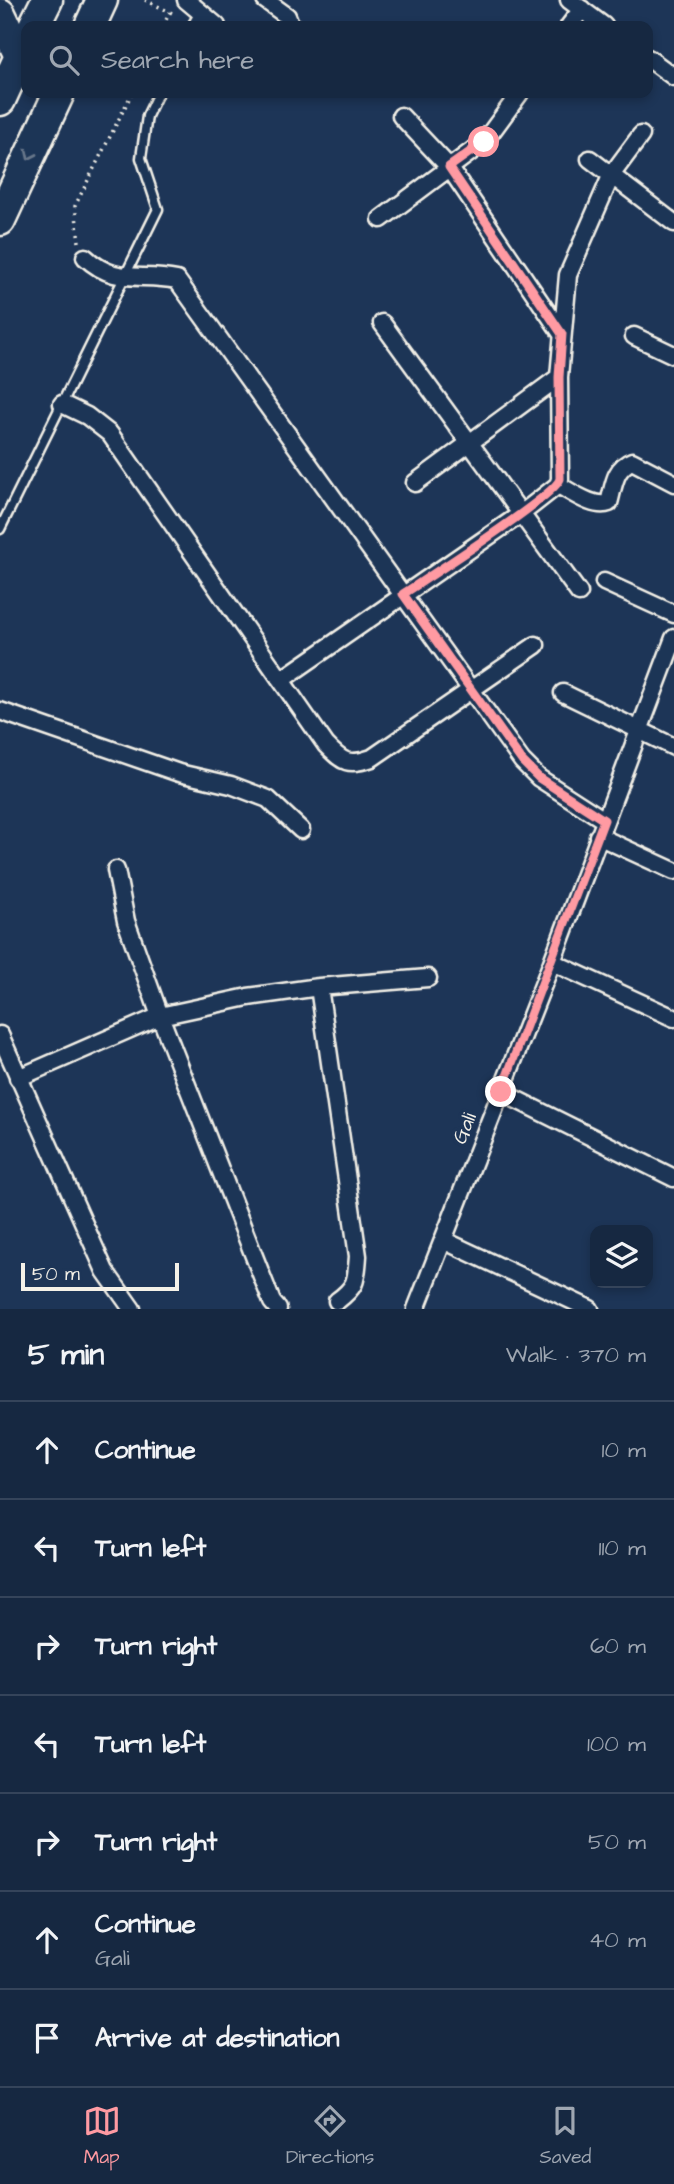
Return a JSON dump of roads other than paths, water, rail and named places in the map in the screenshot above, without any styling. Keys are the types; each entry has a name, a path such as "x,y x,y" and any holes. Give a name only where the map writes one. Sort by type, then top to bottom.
{"highway":[{"path":"36,21 47,0"},
{"path":"92,21 102,0"},
{"path":"0,14 21,47"},
{"path":"0,100 21,54"},
{"path":"0,220 57,98"}],"street":[{"path":"186,0 196,19"},
{"path":"265,0 287,16 289,21"},
{"path":"575,5 597,21"},
{"path":"653,62 674,77"},
{"path":"381,219 484,142 516,98"},
{"path":"401,116 449,167 562,334"},
{"path":"558,485 559,377 568,275 612,174 641,135"},
{"path":"590,159 674,223"},
{"path":"85,257 100,271 126,277 159,276 177,280 522,761 601,828 674,872"},
{"path":"382,323 579,593"},
{"path":"634,336 674,355"},
{"path":"415,483 559,377"},
{"path":"62,404 87,416 110,434 326,745 340,760 356,764 372,758 536,645"},
{"path":"558,485 597,505 605,505 609,503 618,470 623,464 632,461 674,483"},
{"path":"281,680 521,514 558,485"},
{"path":"604,582 674,614"},
{"name":"Gali","path":"416,1309 552,962 674,638"},
{"path":"563,693 674,747"},
{"path":"0,711 179,773 231,785 256,794 268,799 301,830"},
{"path":"116,870 126,921 160,1016 272,1302 278,1309"},
{"path":"552,962 674,1018"},
{"path":"18,1078 160,1016 319,987 428,978"},
{"path":"319,987 358,1256 352,1290 337,1301"},
{"path":"0,1035 105,1271 132,1309"},
{"path":"501,1092 674,1178"},
{"path":"443,1240 590,1309"}],"lane":[{"path":"0,529 158,209 141,159 147,116 156,98"}]}
